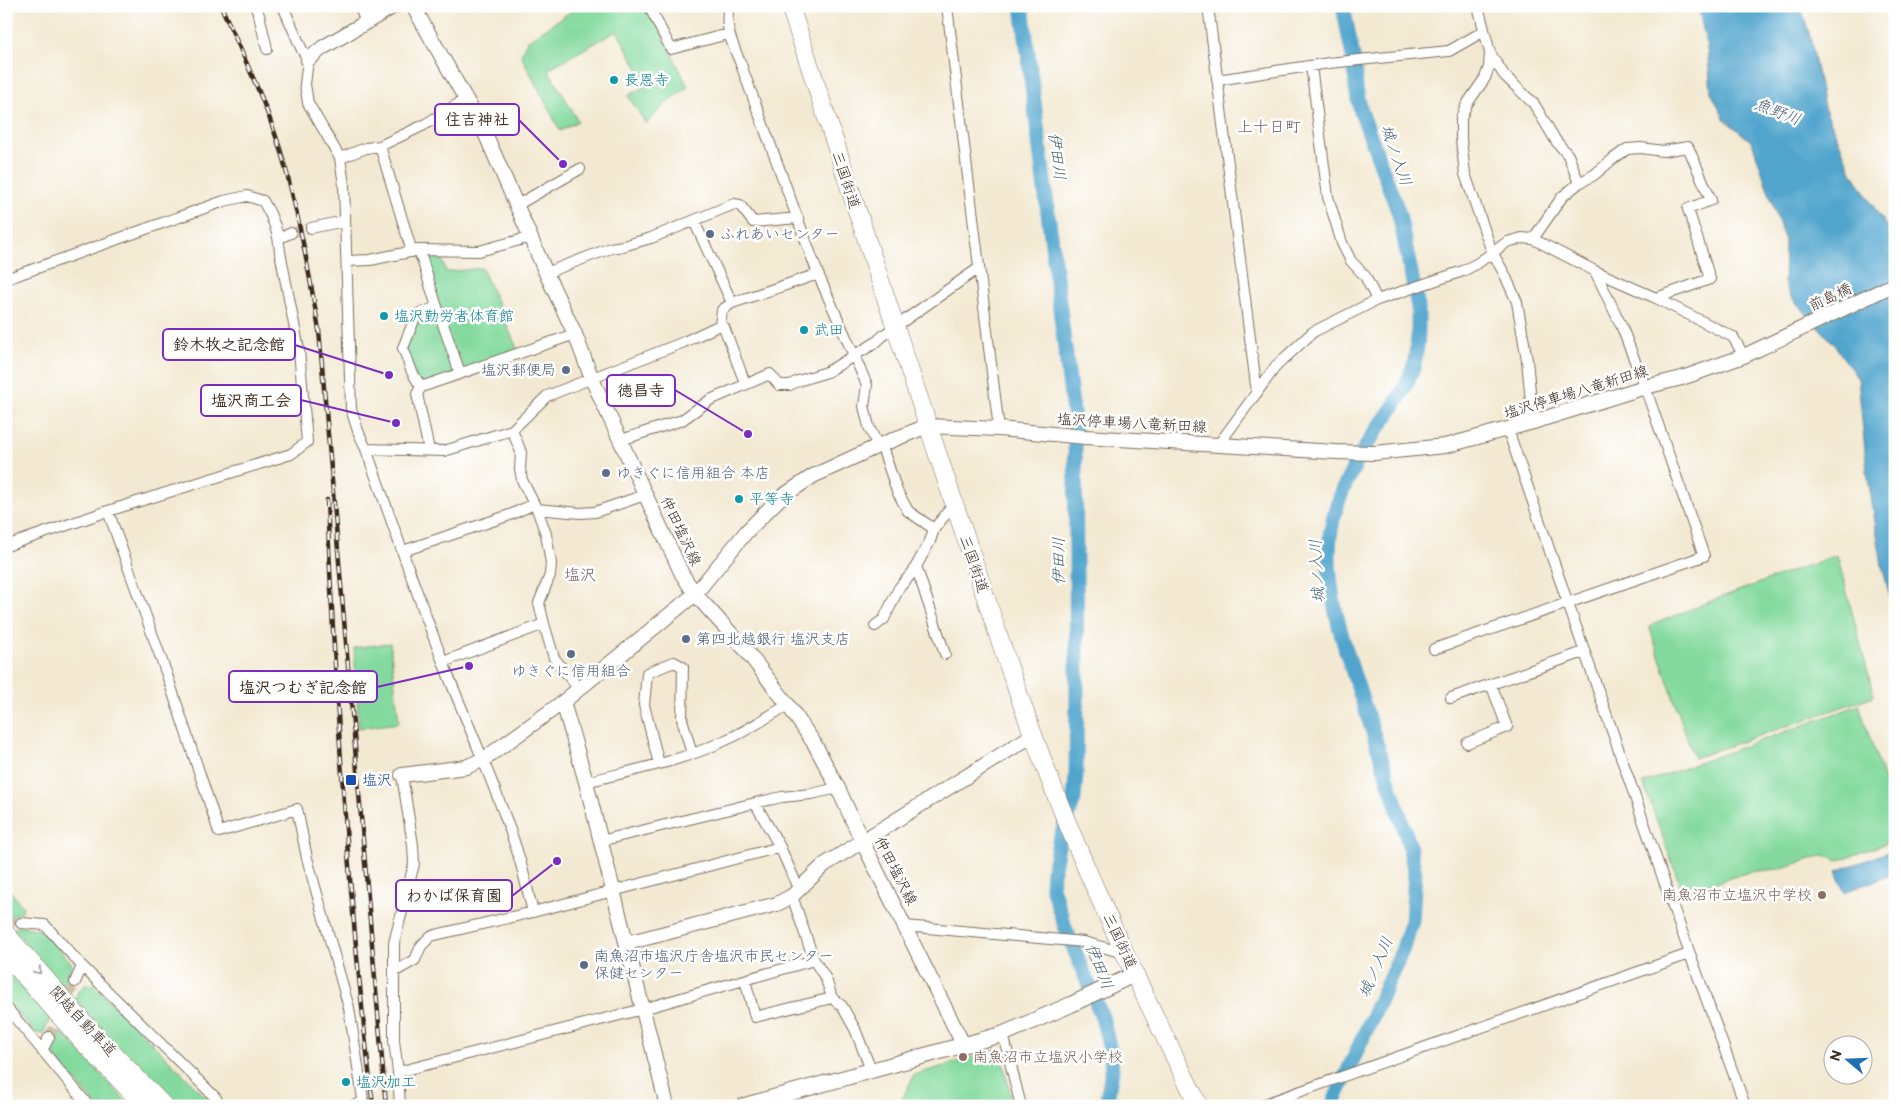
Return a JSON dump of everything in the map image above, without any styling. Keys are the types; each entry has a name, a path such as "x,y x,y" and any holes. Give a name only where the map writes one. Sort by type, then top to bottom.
{"highway":[{"name":"三国街道","path":"790,6 859,220 896,326 927,426 1033,735 1068,825 1124,953 1199,1106"},
{"name":"関越自動車道","path":"6,934 92,1032 164,1106"},
{"name":"関越自動車道","path":"6,955 82,1041 145,1106"}],"main road":[{"path":"308,60 322,48 394,6"},
{"name":"仲田塩沢線","path":"413,6 485,134 575,334 592,379 682,574 695,594 745,649 788,705 814,743 838,788 862,841 963,1044"},
{"name":"前島橋","path":"1780,338 1895,284"},
{"name":"塩沢停車場八竜新田線","path":"927,426 999,429 1060,436 1336,452 1375,453 1445,446 1508,430 1645,387 1682,378 1744,356 1780,338"},
{"path":"402,775 466,766 484,759 563,702 695,594 746,532 780,498 812,476 927,426"},
{"path":"563,702 586,782 667,1106"},
{"path":"626,942 777,904 795,893 824,866 1033,735"},
{"path":"743,1106 1003,1034 1135,974"}],"street":[{"path":"255,6 267,49"},
{"path":"283,6 308,60 305,84 308,103 340,158 344,185 351,409 443,662 472,735 484,759 519,855 533,912"},
{"path":"359,6 366,22"},
{"path":"649,6 671,49 728,34"},
{"path":"729,6 727,15 728,34 818,274 867,385 864,406 869,427 880,445 897,491 908,511 934,529"},
{"path":"947,6 999,429"},
{"path":"1208,6 1257,393"},
{"path":"1478,6 1490,53 1504,74 1534,104 1556,141 1568,155 1579,183"},
{"path":"1217,80 1329,63 1449,51 1484,31"},
{"path":"1490,53 1489,67 1485,78 1467,104 1461,118 1465,174 1492,252 1517,302 1527,360 1533,422"},
{"path":"1311,66 1328,197 1342,243 1351,262 1365,276 1377,300"},
{"path":"340,158 366,148 380,146 424,125 466,99"},
{"path":"380,146 460,373"},
{"path":"1533,239 1562,197 1627,149 1663,150 1688,147 1711,200 1688,209 1710,279 1656,298"},
{"path":"517,205 580,169"},
{"path":"6,279 224,202 247,196 263,201 280,238 280,252 300,350 307,442 292,454 6,546"},
{"path":"546,273 611,248 651,238 734,204 740,205 754,222 760,223 798,218"},
{"path":"311,228 344,221"},
{"path":"694,221 732,303"},
{"path":"280,238 290,233"},
{"path":"346,261 370,260 416,251 479,251 531,237"},
{"path":"1219,444 1276,366 1313,332 1377,300 1463,271 1478,263 1507,242 1522,238 1533,239 1734,338 1744,356"},
{"path":"621,440 682,420 710,400 745,383 770,374 779,386 790,385 828,372 853,357 979,268"},
{"path":"1434,648 1704,556 1645,387 1621,325 1595,271"},
{"path":"720,325 722,310 732,303 818,274"},
{"path":"422,386 412,372 403,348 416,315 437,308"},
{"path":"366,449 444,451 512,430 547,396 720,325"},
{"path":"720,325 724,327 745,383"},
{"path":"429,450 417,394 422,386 575,334"},
{"path":"512,430 521,452 520,469 522,480 536,507 546,534 550,575 538,603 554,658 579,689"},
{"path":"1508,430 1689,954 1743,1100 1739,1106"},
{"path":"403,551 536,507 580,513 595,512 645,495"},
{"path":"875,626 886,615 899,588 913,572 930,541 934,529 954,504"},
{"path":"108,512 167,675 219,832 297,809 307,858 349,1008 364,1104 352,1106"},
{"path":"916,566 945,654"},
{"path":"443,662 544,624"},
{"path":"1451,698 1584,652"},
{"path":"659,764 644,705 647,673 674,662 684,667 682,719 692,754"},
{"path":"1467,743 1507,727 1491,684"},
{"path":"586,782 692,754 729,739 788,705"},
{"path":"400,1106 394,1041 394,943 414,864 402,775"},
{"path":"600,841 754,803 838,788"},
{"path":"754,803 780,847 814,960 826,979 832,998 842,1006 855,1029 871,1070"},
{"path":"394,972 415,960 421,946 431,936 613,892 780,847"},
{"path":"20,923 45,925 82,966 216,1098 218,1106"},
{"path":"905,926 1084,942 1124,953"},
{"path":"1084,942 1091,950 1107,987"},
{"path":"1259,1106 1689,954"},
{"path":"398,1072 643,1008 814,960"},
{"path":"75,982 82,966"},
{"path":"745,980 755,1017 832,998"},
{"path":"6,1007 89,1106"},
{"path":"1003,1034 1022,1106"},
{"path":"42,1051 49,1037"}],"green space":[{"path":"579,6 649,6 688,87 664,105 646,124 628,96 647,85 617,31 548,69 578,121 560,131 521,55 527,41"},
{"path":"419,250 439,250 446,272 482,268 519,353 421,387 403,348 416,315 437,307"},
{"path":"1837,555 1874,696 1694,758 1649,626 1716,599"},
{"path":"390,643 399,723 359,728 354,648"},
{"path":"1859,705 1895,813 1895,840 1837,861 1824,855 1779,869 1749,872 1683,893 1643,783"},
{"path":"6,886 23,907 21,913 6,918"},
{"path":"21,926 44,931 72,964 63,987 13,929"},
{"path":"6,967 50,1019 43,1034 35,1033 6,999"},
{"path":"87,984 95,986 215,1106 174,1106 75,1000 78,991"},
{"path":"61,1031 131,1106 97,1106 52,1054 52,1046 58,1040"},
{"path":"1000,1049 1013,1106 899,1106 914,1075"}],"water":[{"name":"魚野川","path":"1698,6 1801,6 1811,40 1824,107 1853,174 1895,240 1895,617 1882,566 1867,472 1858,379 1833,343 1791,297 1784,283 1785,241 1752,142 1725,120 1711,92 1707,48"},
{"path":"1894,850 1895,874 1844,892 1836,871"}],"waterway":[{"name":"伊田川","path":"1022,6 1075,428 1076,775 1074,799 1059,842 1052,887 1065,927 1102,1017 1110,1050 1112,1070 1106,1106"},
{"name":"城ノ入川","path":"1332,1106 1402,951 1412,921 1415,873 1408,841 1342,638 1331,585 1330,534 1339,499 1362,453 1395,404 1408,380 1416,355 1418,331 1418,307 1399,214 1361,111 1356,89 1355,67 1343,6"}],"tunnel":[{"path":"291,233 311,228"},
{"path":"6,920 21,923"},
{"path":"49,1037 75,982"}],"railway":[{"path":"221,6 263,100 277,139 299,223 319,330 386,1106"},
{"path":"327,500 334,652 344,803 364,1031 373,1106"}],"place":[{"name":"長恩寺","path":"614,80"},
{"name":"住吉神社","path":"563,164"},
{"name":"ふれあいセンター","path":"710,234"},
{"name":"塩沢勤労者体育館","path":"384,316"},
{"name":"武田","path":"804,330"},
{"name":"塩沢郵便局","path":"566,370"},
{"name":"鈴木牧之記念館","path":"389,375"},
{"name":"塩沢商工会","path":"396,423"},
{"name":"徳昌寺","path":"748,434"},
{"name":"ゆきぐに信用組合 本店","path":"606,473"},
{"name":"平等寺","path":"739,499"},
{"name":"第四北越銀行 塩沢支店","path":"686,639"},
{"name":"ゆきぐに信用組合","path":"571,654"},
{"name":"塩沢つむぎ記念館","path":"469,666"},
{"name":"塩沢","path":"351,780"},
{"name":"わかば保育園","path":"557,861"},
{"name":"南魚沼市立塩沢中学校","path":"1822,895"},
{"name":"南魚沼市塩沢庁舎塩沢市民センター 保健センター","path":"584,965"},
{"name":"南魚沼市立塩沢小学校","path":"963,1057"},
{"name":"塩沢加工","path":"346,1082"}],"district":[{"name":"上十日町","path":"1269,126"},
{"name":"塩沢","path":"580,574"}]}
